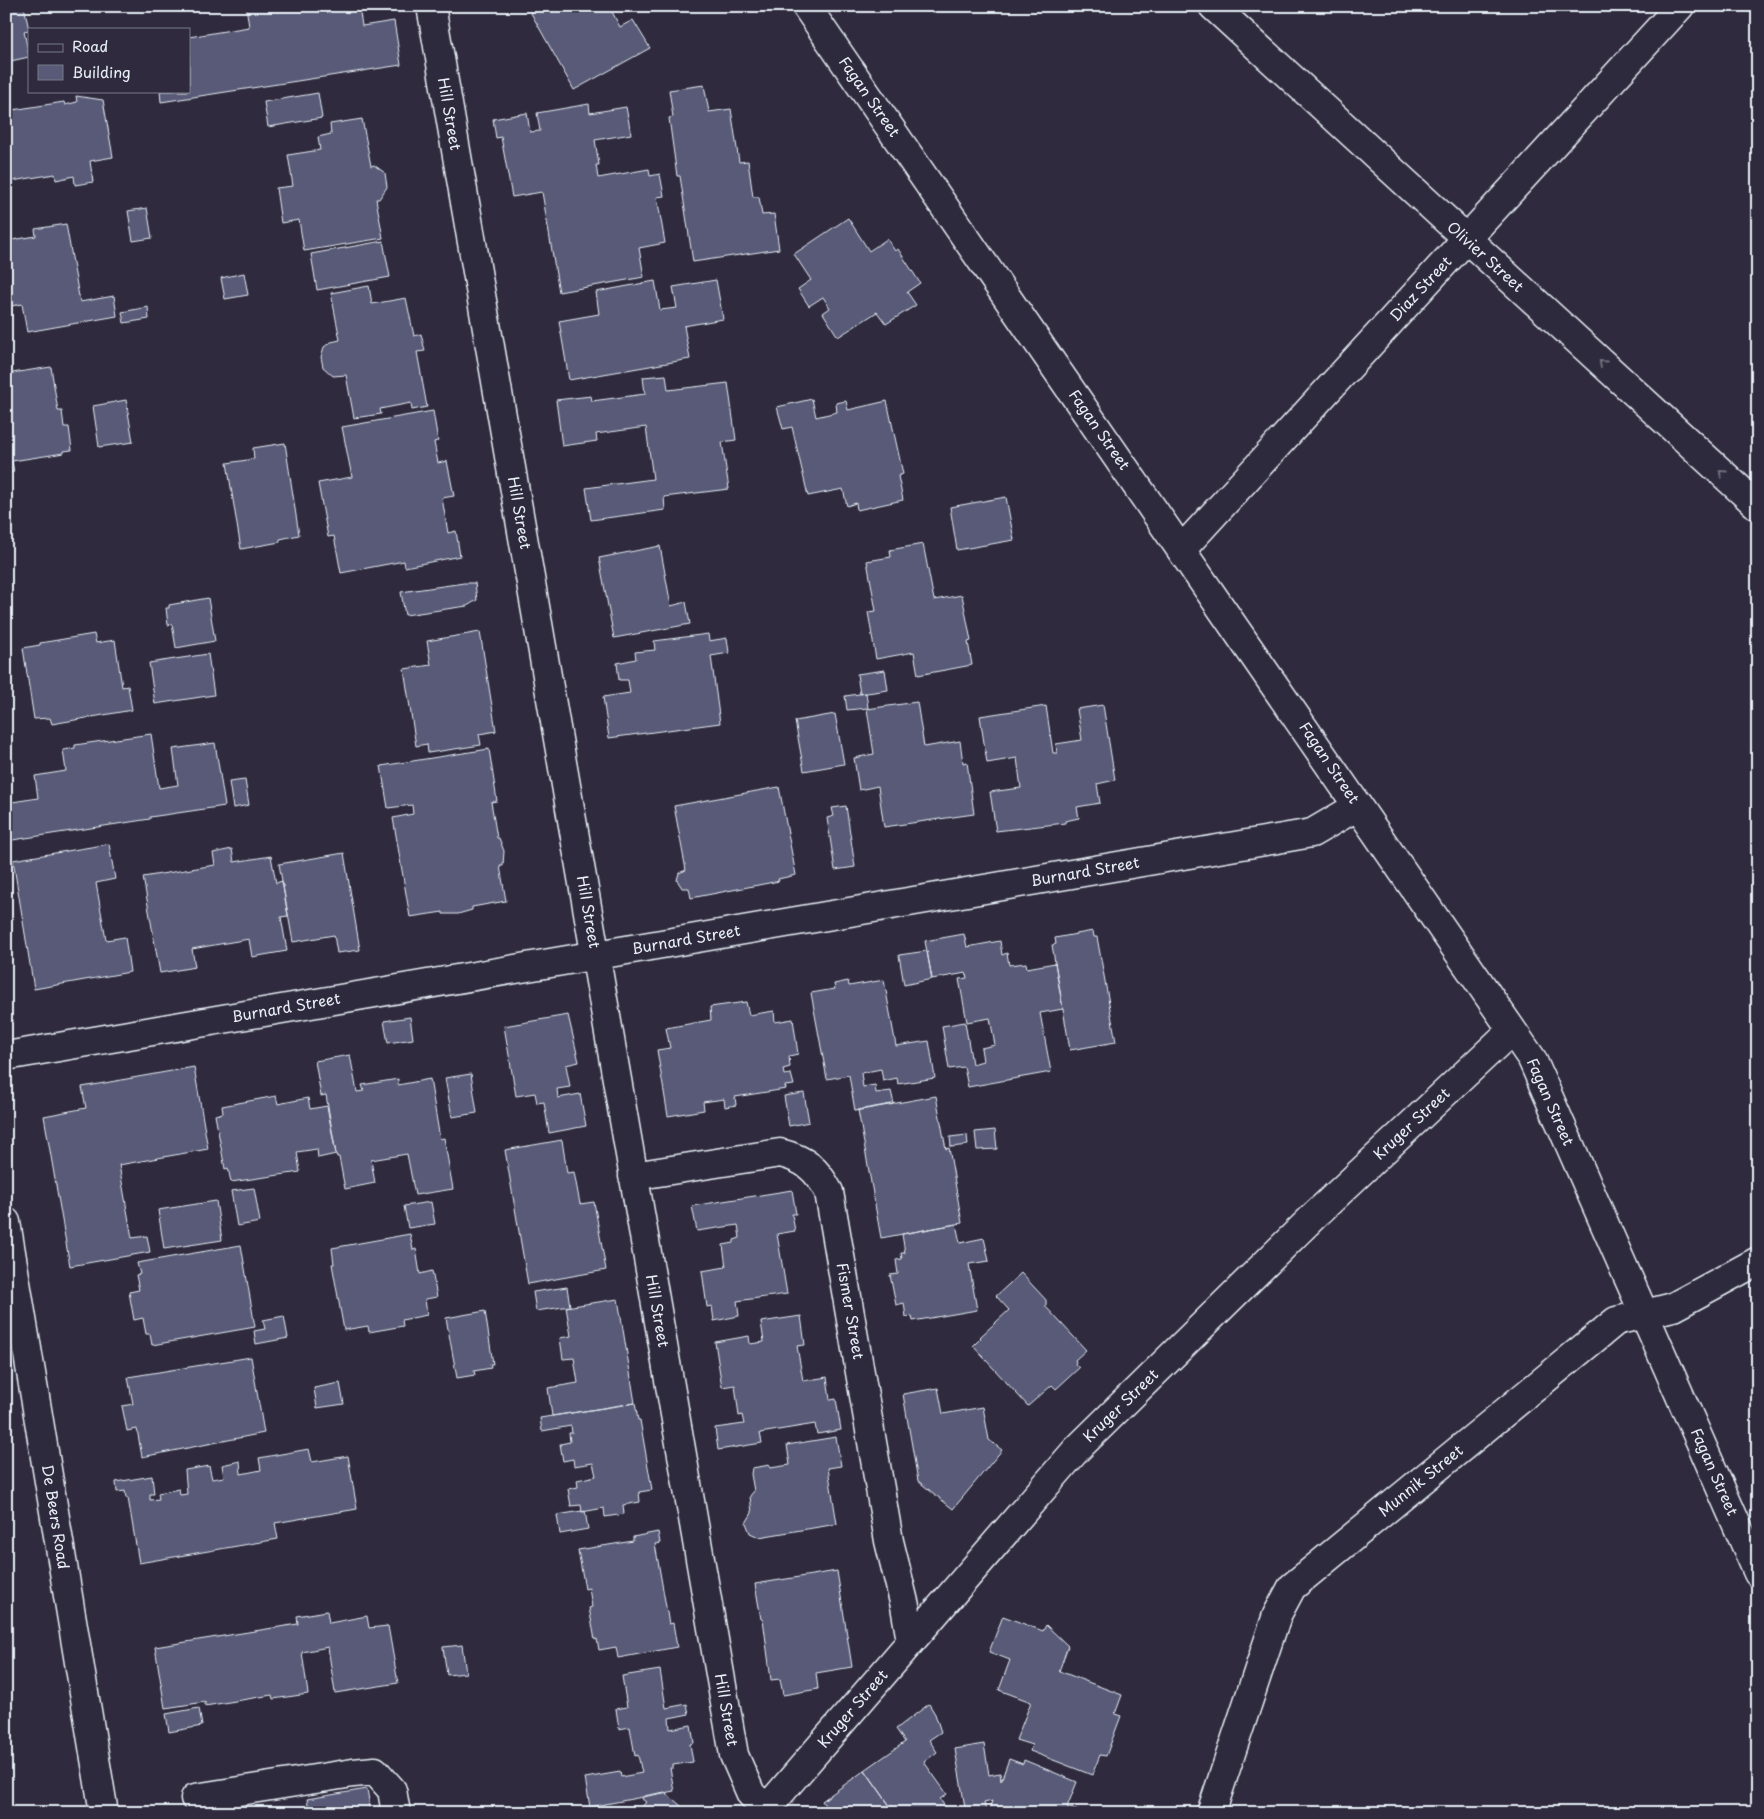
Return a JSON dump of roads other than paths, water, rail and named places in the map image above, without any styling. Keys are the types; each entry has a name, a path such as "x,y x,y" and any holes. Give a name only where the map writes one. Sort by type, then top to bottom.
{"street":[{"name":"Hill Street","path":"431,6 734,1755 751,1794 764,1811"},
{"name":"Fagan Street","path":"806,6 1532,1059 1758,1573"},
{"name":"Olivier Street","path":"1213,6 1758,506"},
{"name":"Diaz Street","path":"1182,549 1680,6"},
{"name":"Burnard Street","path":"6,1056 1312,833 1358,806"},
{"name":"Kruger Street","path":"764,1811 1078,1449 1314,1216 1512,1030"},
{"name":"Fismer Street","path":"633,1176 780,1153 796,1157 809,1165 821,1177 829,1192 889,1541 906,1606 912,1641"},
{"name":"De Beers Road","path":"6,1222 104,1813"},
{"name":"Munnik Street","path":"1211,1813 1277,1615 1292,1587 1616,1321 1673,1306 1758,1261"},
{"path":"195,1798 376,1771 392,1790 396,1813"}]}
